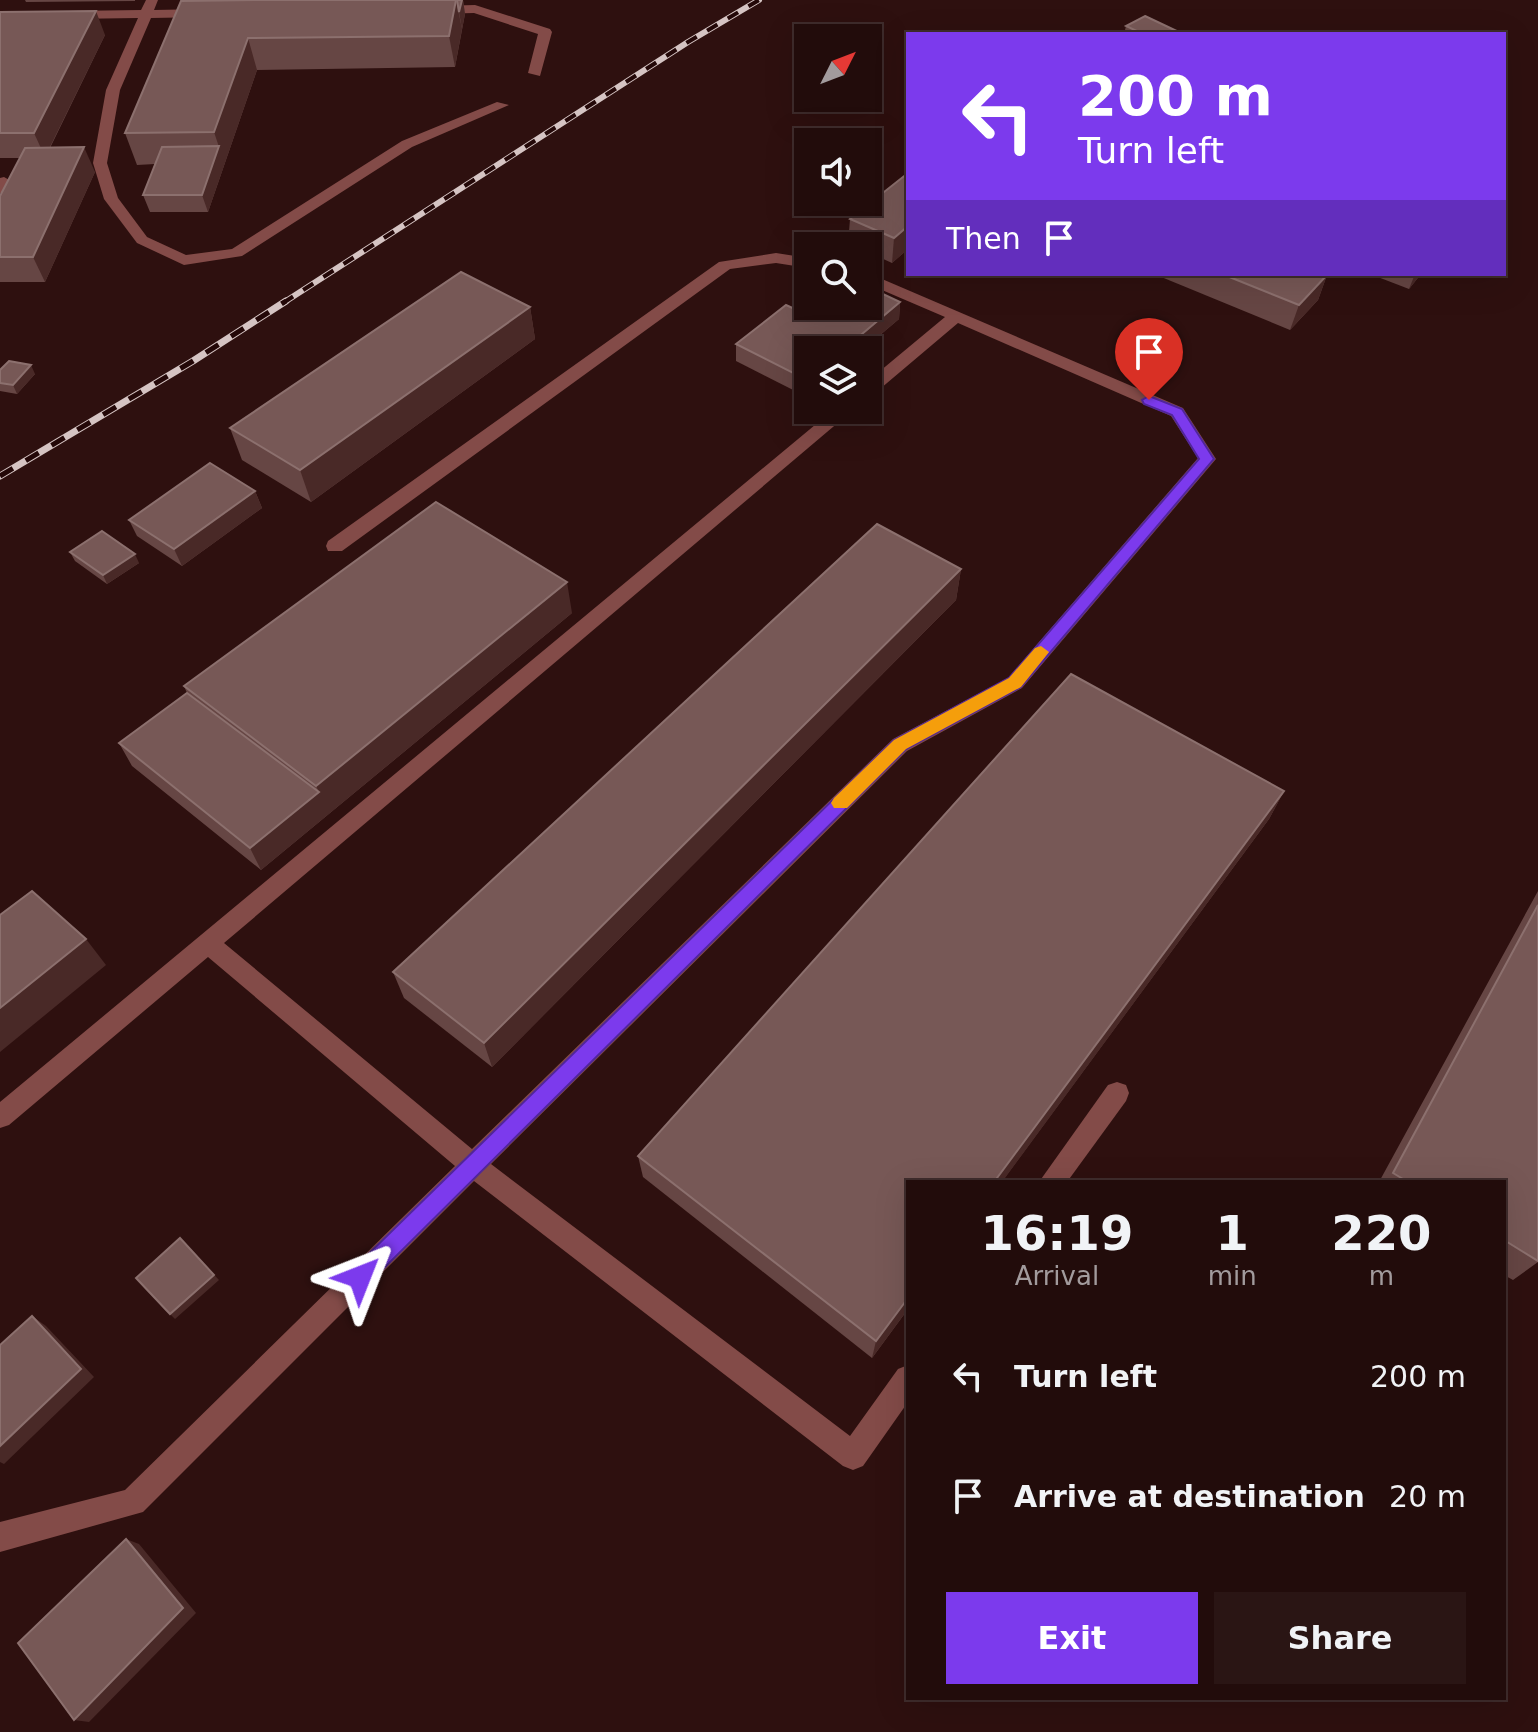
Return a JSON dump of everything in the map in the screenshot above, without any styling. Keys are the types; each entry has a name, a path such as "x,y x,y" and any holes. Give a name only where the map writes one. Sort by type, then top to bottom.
{"lane":[{"path":"148,7 113,90 100,163 111,199 142,240 184,260 236,253 407,144 502,105"},
{"path":"58,15 148,7 218,13"},
{"path":"429,10 475,9 545,32 535,73"},
{"path":"0,182 4,181 0,189"},
{"path":"335,546 725,265 776,258 794,261"},
{"path":"0,1537 133,1502 900,745 1015,683 1207,459 1177,412 882,284"},
{"path":"882,378 955,317"},
{"path":"0,1117 827,424"},
{"path":"208,943 473,1165 853,1456 906,1382"},
{"path":"1053,1180 1117,1093"}],"building":[{"path":"456,0 449,36 248,38 214,132 125,133 181,1"},
{"path":"96,11 34,133 0,133 0,12"},
{"path":"1145,16 1179,32 1139,32 1126,26"},
{"path":"219,146 202,195 143,195 162,147"},
{"path":"84,147 33,257 0,257 0,196 25,148"},
{"path":"906,175 906,228 894,238 850,219 854,216 882,216 882,194"},
{"path":"461,272 530,307 300,470 230,428"},
{"path":"1227,276 1326,276 1299,305"},
{"path":"882,294 900,302 882,317"},
{"path":"786,305 794,309 794,320 879,320 860,336 794,336 794,373 736,344"},
{"path":"9,361 31,365 13,385 0,383 0,370"},
{"path":"210,463 255,491 174,549 129,520"},
{"path":"436,502 567,582 316,786 184,686"},
{"path":"877,524 961,569 484,1043 393,972"},
{"path":"102,531 135,554 103,575 70,552"},
{"path":"1071,674 1284,791 995,1180 906,1180 906,1301 876,1341 638,1156"},
{"path":"187,693 319,792 250,848 119,743"},
{"path":"32,891 86,939 0,1008 0,915"},
{"path":"1538,905 1538,1261 1506,1241 1506,1180 1405,1180 1393,1173"},
{"path":"180,1238 214,1275 170,1314 136,1278"},
{"path":"32,1316 81,1369 0,1446 0,1345"},
{"path":"126,1539 183,1608 74,1720 18,1643"}],"railway":[{"path":"283,303 688,42 759,0"},
{"path":"0,476 193,361 286,301"}],"slow traffic":[{"path":"840,803 900,745 1015,683 1041,652"}],"route":[{"path":"360,1277 900,745 1015,683 1207,459 1177,412 1149,400"}]}
